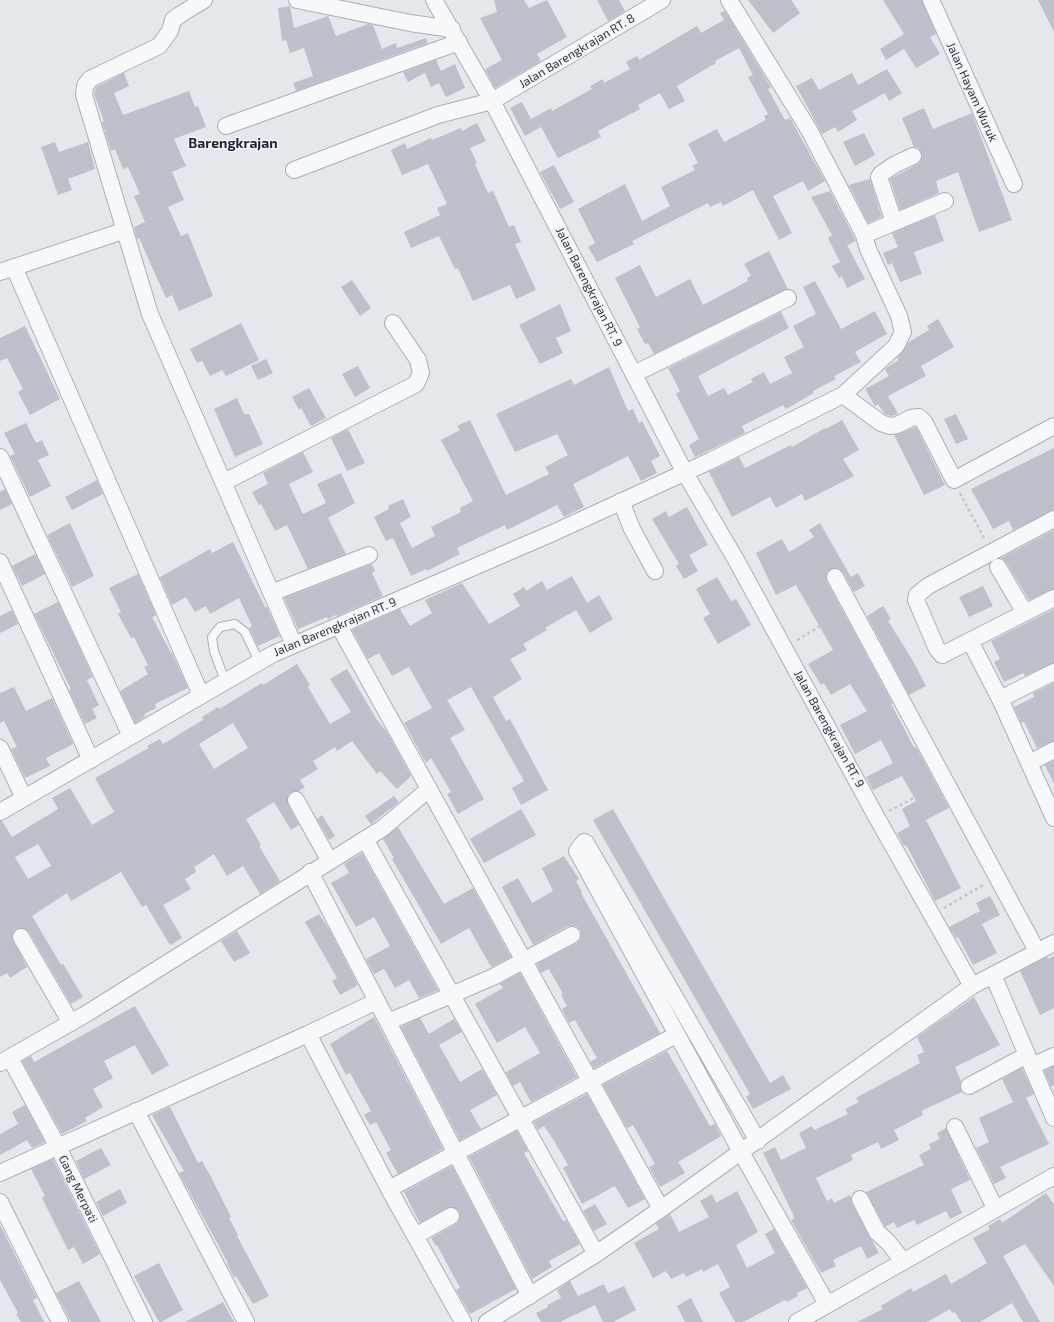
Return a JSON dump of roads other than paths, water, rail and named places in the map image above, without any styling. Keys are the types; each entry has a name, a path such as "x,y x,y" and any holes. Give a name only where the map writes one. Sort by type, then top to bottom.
{"street":[{"path":"204,0 174,20 170,31 159,46 90,79 85,86 84,95 123,231 150,314 294,644"},
{"path":"298,0 410,23 455,36"},
{"name":"Jalan Barengkrajan RT. 9","path":"434,0 492,101 685,472 735,558 877,818 972,986"},
{"name":"Jalan Barengkrajan RT. 8","path":"294,170 438,115 492,101 662,0"},
{"name":"Jalan Barengkrajan RT. 9","path":"0,812 259,662 294,644 339,626 621,502 843,395 896,346 903,332 899,316 868,249 864,235 809,130 729,0"},
{"name":"Jalan Hayam Wuruk","path":"931,0 1014,184"},
{"path":"226,126 455,36"},
{"path":"894,222 880,177 881,174 894,165 913,156"},
{"path":"864,235 945,202"},
{"path":"123,231 7,270 202,695"},
{"path":"634,374 788,298"},
{"path":"224,482 416,384 421,374 418,360 393,323"},
{"path":"843,395 881,423 890,426 897,425 911,418 919,417 924,422 954,480 1054,426"},
{"path":"0,457 131,736"},
{"path":"621,502 632,529 655,571"},
{"path":"1054,518 928,586 917,595 916,600 937,648 942,655 1054,598"},
{"path":"271,593 369,555"},
{"path":"0,562 91,760"},
{"path":"998,567 1025,613"},
{"path":"835,577 1038,951"},
{"path":"339,626 661,1209"},
{"path":"970,641 1000,699 1054,818"},
{"path":"1000,699 1054,672"},
{"path":"0,748 24,798"},
{"path":"1028,763 1054,750"},
{"path":"5,1060 71,1023 310,872 365,839 396,819 429,789"},
{"path":"296,800 330,860"},
{"path":"365,839 596,1254"},
{"path":"758,1141 586,843 584,842 577,851 655,997 827,1304"},
{"path":"310,872 530,1296"},
{"path":"388,1022 452,995 524,961 572,935"},
{"path":"21,937 71,1023"},
{"path":"487,1322 596,1254 661,1209 758,1141 972,986 1054,943"},
{"path":"993,975 1054,1118"},
{"path":"655,997 670,988"},
{"path":"0,1173 308,1034 377,1001"},
{"path":"308,1034 389,1189 463,1322"},
{"path":"389,1189 591,1082 676,1035"},
{"path":"969,1086 1030,1060 1054,1056"},
{"name":"Gang Merpati","path":"5,1060 58,1147 144,1322"},
{"path":"136,1111 246,1322"},
{"path":"955,1127 995,1208"},
{"path":"797,1322 995,1208 1054,1176"},
{"path":"860,1199 877,1232 888,1242 902,1261"},
{"path":"0,1202 60,1322"},
{"path":"415,1236 450,1216"}],"lane":[{"path":"225,682 214,651 212,637 220,627 234,624 246,632 259,662"}],"district":[{"name":"Barengkrajan","path":"233,143"}]}
